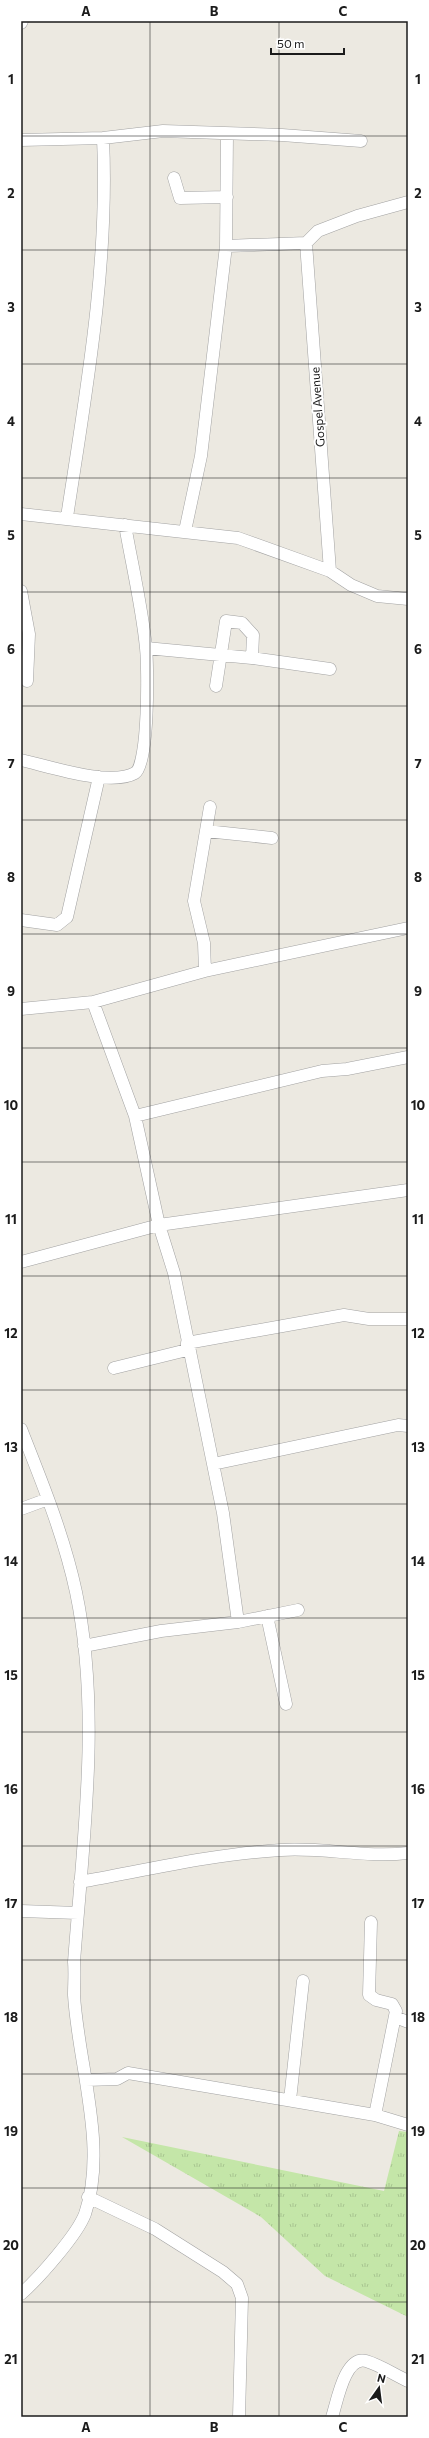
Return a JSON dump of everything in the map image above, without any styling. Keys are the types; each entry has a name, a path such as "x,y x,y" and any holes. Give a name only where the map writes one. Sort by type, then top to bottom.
{"street":[{"path":"21,140 103,138 163,131 282,135 361,141"},
{"path":"185,531 204,432 226,246 227,134"},
{"path":"67,518 91,358 105,190 103,138"},
{"path":"174,178 180,198 227,197"},
{"path":"226,246 306,243 318,231 357,216 408,202"},
{"name":"Gospel Avenue","path":"306,243 330,571"},
{"path":"21,514 238,538 330,571 351,585 377,596 408,599"},
{"path":"21,760 99,777 119,777 132,774 140,766 146,729 146,648 124,525"},
{"path":"21,591 29,634 27,681"},
{"path":"216,686 226,621 242,623 253,635 252,658"},
{"path":"146,648 252,658 330,669"},
{"path":"21,920 57,925 68,917 99,777"},
{"path":"205,971 204,943 194,901 210,808"},
{"path":"206,832 272,838"},
{"path":"21,1009 93,1002 205,971 408,928"},
{"path":"93,1002 135,1116 159,1225 174,1273 187,1343 214,1464 223,1513 238,1622"},
{"path":"135,1116 322,1072 347,1069 408,1057"},
{"path":"21,1262 159,1225 408,1190"},
{"path":"187,1343 344,1315 369,1320 408,1319"},
{"path":"114,1368 187,1350 187,1343"},
{"path":"214,1464 398,1425 408,1426"},
{"path":"21,1429 48,1499 76,1592 84,1646 89,1736 74,1995 92,2129 93,2184 88,2197 85,2214 77,2227 33,2283 21,2294"},
{"path":"21,1509 48,1499"},
{"path":"84,1646 162,1631 238,1622 298,1610"},
{"path":"267,1616 286,1704"},
{"path":"80,1882 190,1861 253,1852 319,1849 358,1854 408,1853"},
{"path":"21,1911 78,1912"},
{"path":"371,1922 369,1995 376,2000 392,2004 396,2011 375,2115"},
{"path":"290,2100 303,1981"},
{"path":"395,2017 408,2022"},
{"path":"86,2080 117,2079 128,2073 375,2115 408,2125"},
{"path":"88,2197 156,2229 223,2272 237,2284 242,2298 239,2417"},
{"path":"332,2417 349,2366 357,2361 365,2360 408,2381"}],"green space":[{"path":"399,2131 408,2132 408,2317 325,2276 261,2217 122,2137 384,2191"}]}
